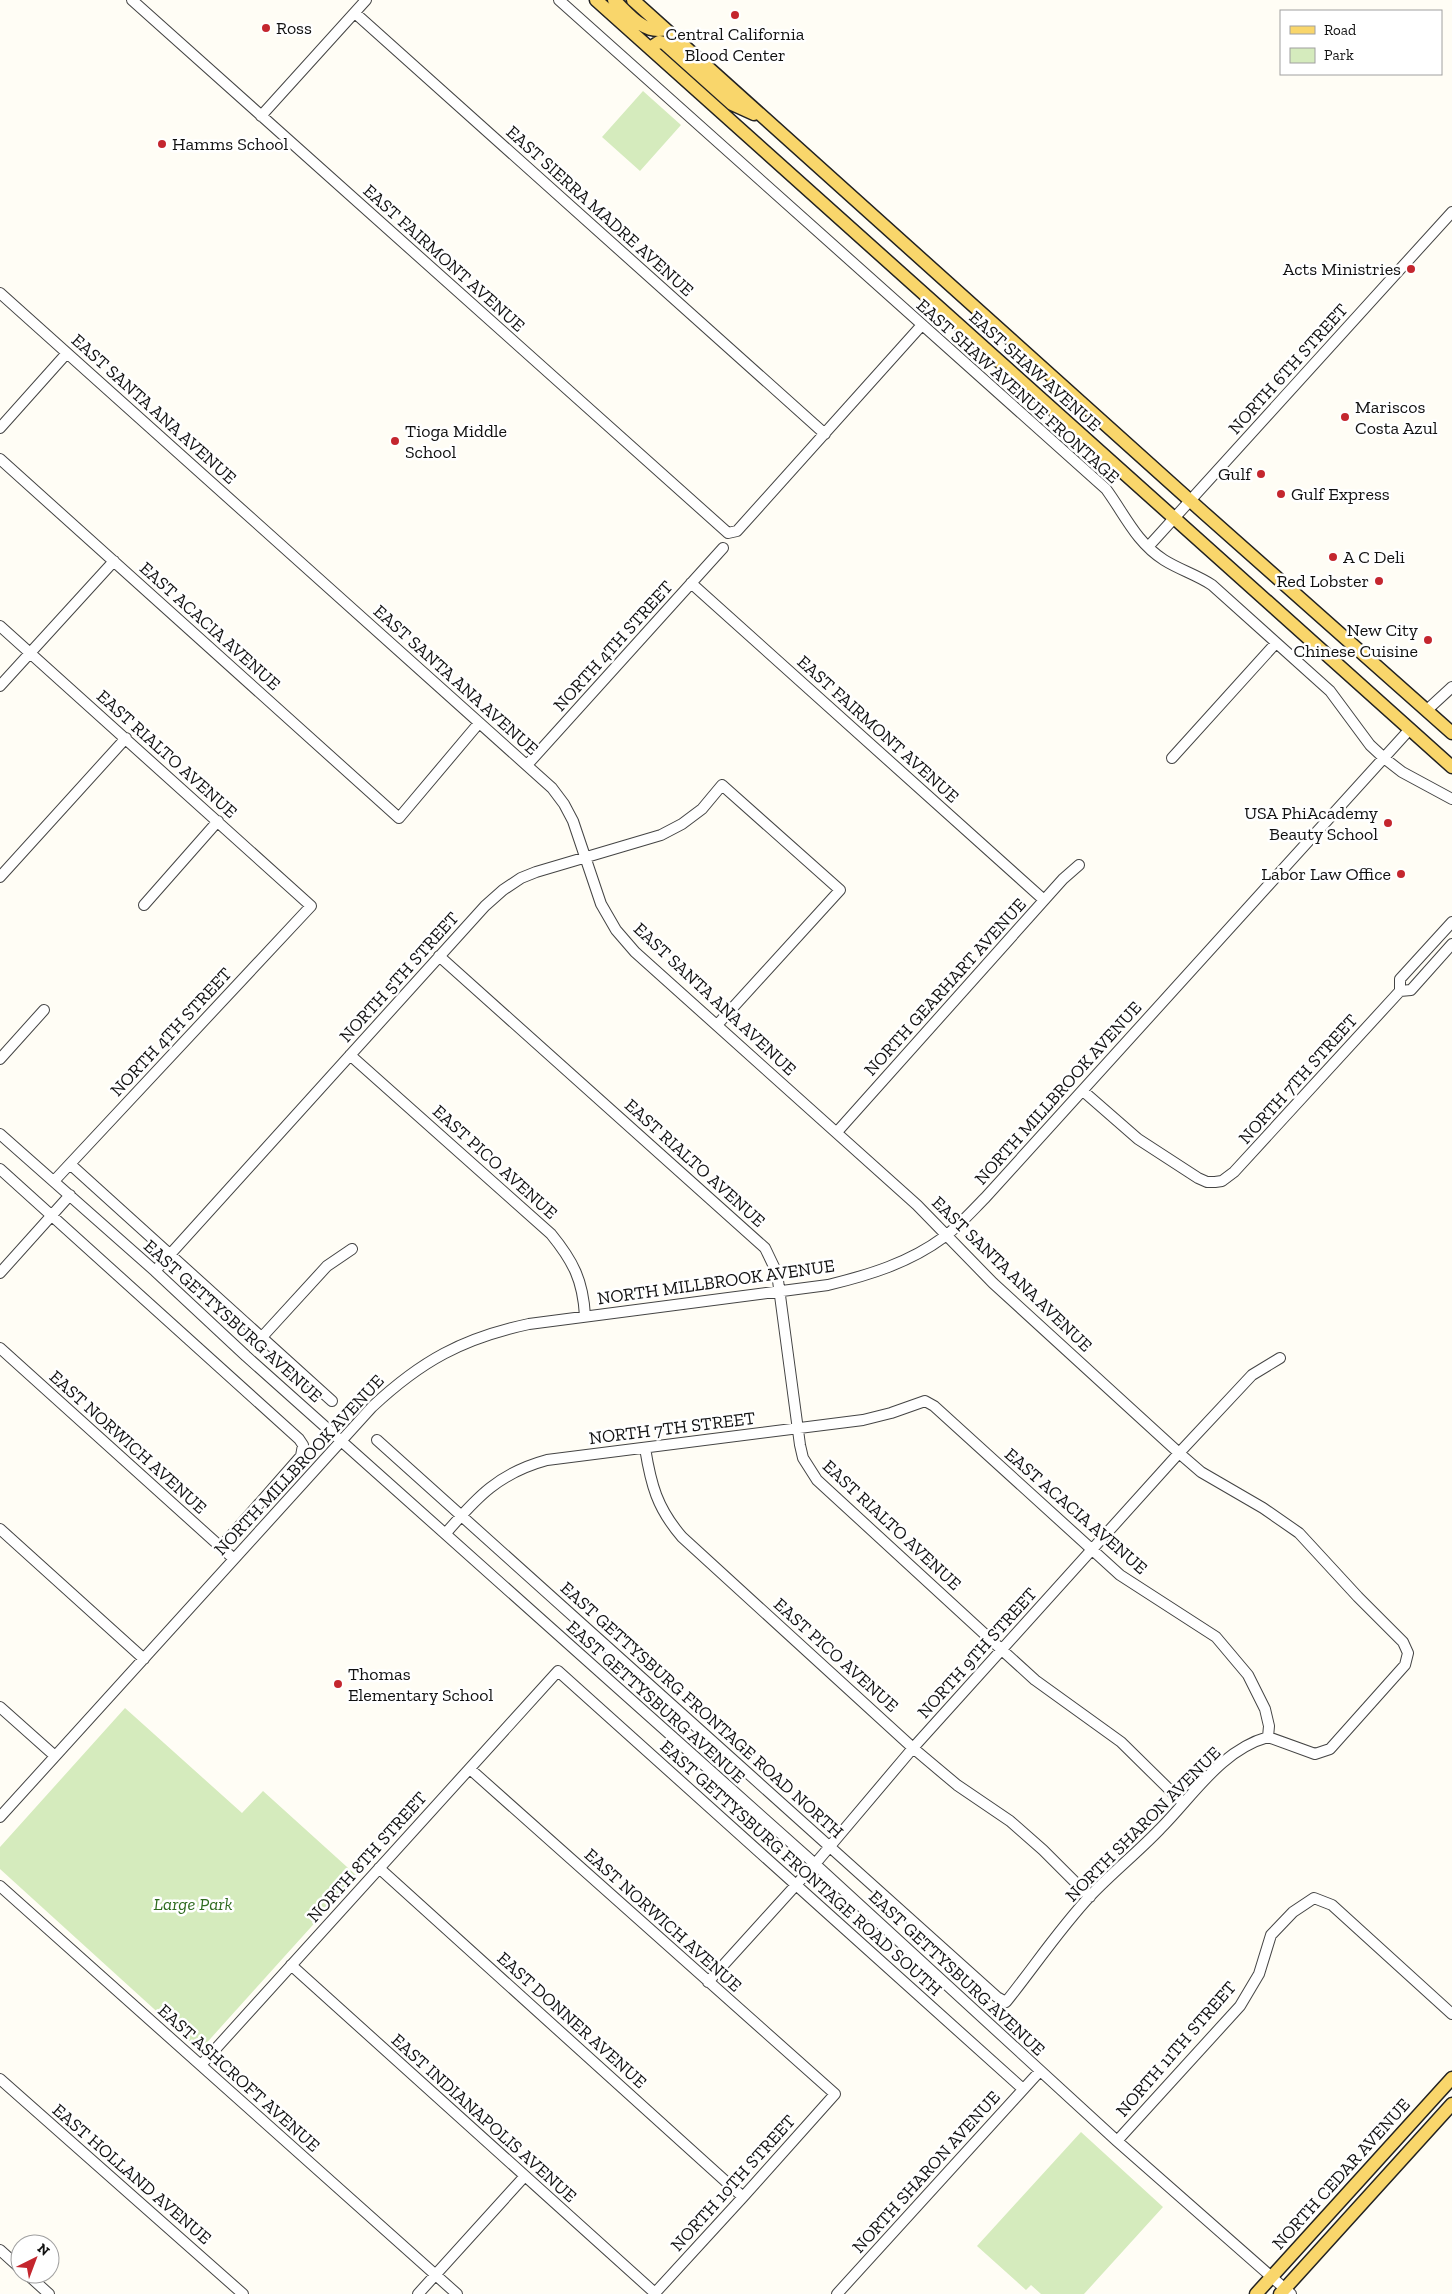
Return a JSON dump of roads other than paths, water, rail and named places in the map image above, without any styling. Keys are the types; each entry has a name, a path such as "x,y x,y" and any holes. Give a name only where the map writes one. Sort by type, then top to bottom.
{"main road":[{"name":"EAST SHAW AVENUE","path":"596,0 1452,767"},
{"path":"614,0 648,29 658,31 665,29"},
{"name":"EAST SHAW AVENUE","path":"633,0 1190,501 1452,733"},
{"path":"650,48 659,42 664,43 732,104 766,119"},
{"name":"NORTH CEDAR AVENUE","path":"1256,2294 1452,2078"},
{"name":"NORTH CEDAR AVENUE","path":"1285,2292 1452,2104"}],"street":[{"name":"EAST FAIRMONT AVENUE","path":"132,0 723,531 728,533 737,531 825,434"},
{"path":"261,116 366,0"},
{"name":"EAST SHAW AVENUE FRONTAGE","path":"559,0 921,326 1106,489 1132,530 1148,547 1165,560 1201,577 1212,585 1334,695 1362,736 1384,758 1402,772 1452,799"},
{"name":"EAST SIERRA MADRE AVENUE","path":"355,13 825,434"},
{"name":"NORTH 6TH STREET","path":"1148,547 1452,212"},
{"name":"EAST SANTA ANA AVENUE","path":"0,293 527,765 564,804 573,820 601,904 616,930 635,952 917,1205 993,1283 1179,1453 1207,1476 1263,1508 1299,1533 1358,1598 1403,1642 1408,1653 1405,1665 1330,1749 1315,1754 1268,1737"},
{"path":"825,434 921,326"},
{"path":"0,428 67,353"},
{"name":"EAST ACACIA AVENUE","path":"0,459 399,818 479,723"},
{"name":"NORTH 4TH STREET","path":"527,765 723,548"},
{"path":"0,686 114,561"},
{"name":"EAST FAIRMONT AVENUE","path":"691,583 1044,900"},
{"name":"EAST RIALTO AVENUE","path":"0,626 312,906"},
{"path":"1172,758 1276,643"},
{"path":"1427,710 1452,687"},
{"name":"NORTH MILLBROOK AVENUE","path":"0,1817 372,1407 399,1381 443,1353 463,1343 505,1329 585,1316 828,1285 864,1276 897,1264 946,1236 985,1198 1083,1091 1410,729"},
{"path":"0,877 126,738"},
{"name":"NORTH 5TH STREET","path":"155,1271 439,956 503,890 520,878 536,872 661,835 682,824 702,808 722,785 840,890 717,1025"},
{"path":"144,905 218,821"},
{"name":"NORTH GEARHART AVENUE","path":"837,1132 1062,879 1079,865"},
{"name":"NORTH 4TH STREET","path":"54,1181 312,906"},
{"name":"NORTH 7TH STREET","path":"1400,991 1400,979 1452,922"},
{"name":"NORTH 7TH STREET","path":"1083,1091 1138,1139 1198,1178 1207,1182 1222,1181 1234,1172 1400,991 1411,990 1452,944"},
{"name":"EAST RIALTO AVENUE","path":"439,956 755,1238 772,1259 780,1292 803,1458 817,1480 1035,1680 1122,1742 1183,1803"},
{"path":"0,1059 44,1010"},
{"name":"EAST PICO AVENUE","path":"350,1055 551,1234 566,1252 576,1269 583,1292 585,1316"},
{"name":"EAST GETTYSBURG AVENUE","path":"0,1134 815,1864 1117,2141 1272,2277 1285,2292"},
{"name":"EAST GETTYSBURG AVENUE","path":"70,1164 332,1401"},
{"path":"0,1169 51,1215"},
{"path":"0,1273 70,1195"},
{"name":"NORTH MILLBROOK AVENUE","path":"51,1215 300,1439 304,1445 304,1451 298,1460 221,1547"},
{"path":"262,1337 327,1266 352,1249"},
{"name":"EAST NORWICH AVENUE","path":"0,1348 234,1559"},
{"name":"NORTH 9TH STREET","path":"708,1982 830,1847 913,1748 1179,1453 1252,1375 1280,1358"},
{"name":"EAST ACACIA AVENUE","path":"925,1401 934,1406 1091,1551 1143,1592 1194,1621 1216,1637 1248,1675 1265,1709 1269,1726 1268,1737"},
{"name":"NORTH 7TH STREET","path":"446,1533 490,1486 506,1475 546,1460 862,1420 891,1413 925,1401"},
{"name":"EAST GETTYSBURG FRONTAGE ROAD NORTH","path":"377,1440 997,1997 1006,2002"},
{"name":"EAST PICO AVENUE","path":"645,1448 656,1496 666,1518 682,1536 913,1748 957,1785 1010,1821 1043,1850 1090,1897"},
{"path":"0,1528 144,1659"},
{"name":"NORTH 8TH STREET","path":"201,2065 558,1671"},
{"name":"EAST GETTYSBURG FRONTAGE ROAD SOUTH","path":"558,1671 1023,2089"},
{"path":"0,1707 55,1756"},
{"name":"NORTH SHARON AVENUE","path":"1006,2002 1090,1897 1160,1829 1226,1760 1250,1744 1268,1737"},
{"name":"EAST NORWICH AVENUE","path":"470,1769 835,2094"},
{"name":"EAST DONNER AVENUE","path":"379,1868 743,2198"},
{"name":"EAST ASHCROFT AVENUE","path":"0,1886 457,2294"},
{"name":"NORTH 11TH STREET","path":"1117,2141 1240,2006 1259,1974 1271,1935 1294,1912 1314,1898 1332,1905 1452,2014"},
{"name":"EAST INDIANAPOLIS AVENUE","path":"291,1965 655,2294"},
{"name":"NORTH SHARON AVENUE","path":"838,2294 1040,2071"},
{"name":"EAST HOLLAND AVENUE","path":"0,2079 243,2294"},
{"name":"NORTH 10TH STREET","path":"655,2294 835,2094"},
{"path":"418,2294 524,2177"},
{"path":"0,2250 10,2259"},
{"path":"38,2284 49,2294"}],"place":[{"name":"Central California Blood Center","path":"735,15"},
{"name":"Ross","path":"266,28"},
{"name":"Hamms School","path":"162,144"},
{"name":"Acts Ministries","path":"1411,269"},
{"name":"Mariscos Costa Azul","path":"1345,417"},
{"name":"Tioga Middle School","path":"395,441"},
{"name":"Gulf","path":"1261,474"},
{"name":"Gulf Express","path":"1281,494"},
{"name":"A C Deli","path":"1333,557"},
{"name":"Red Lobster","path":"1379,581"},
{"name":"New City Chinese Cuisine","path":"1428,640"},
{"name":"USA PhiAcademy Beauty School","path":"1388,823"},
{"name":"Labor Law Office","path":"1401,874"},
{"name":"Thomas Elementary School","path":"338,1684"}],"park label":[{"name":"Large Park","path":"193,1904"}]}
